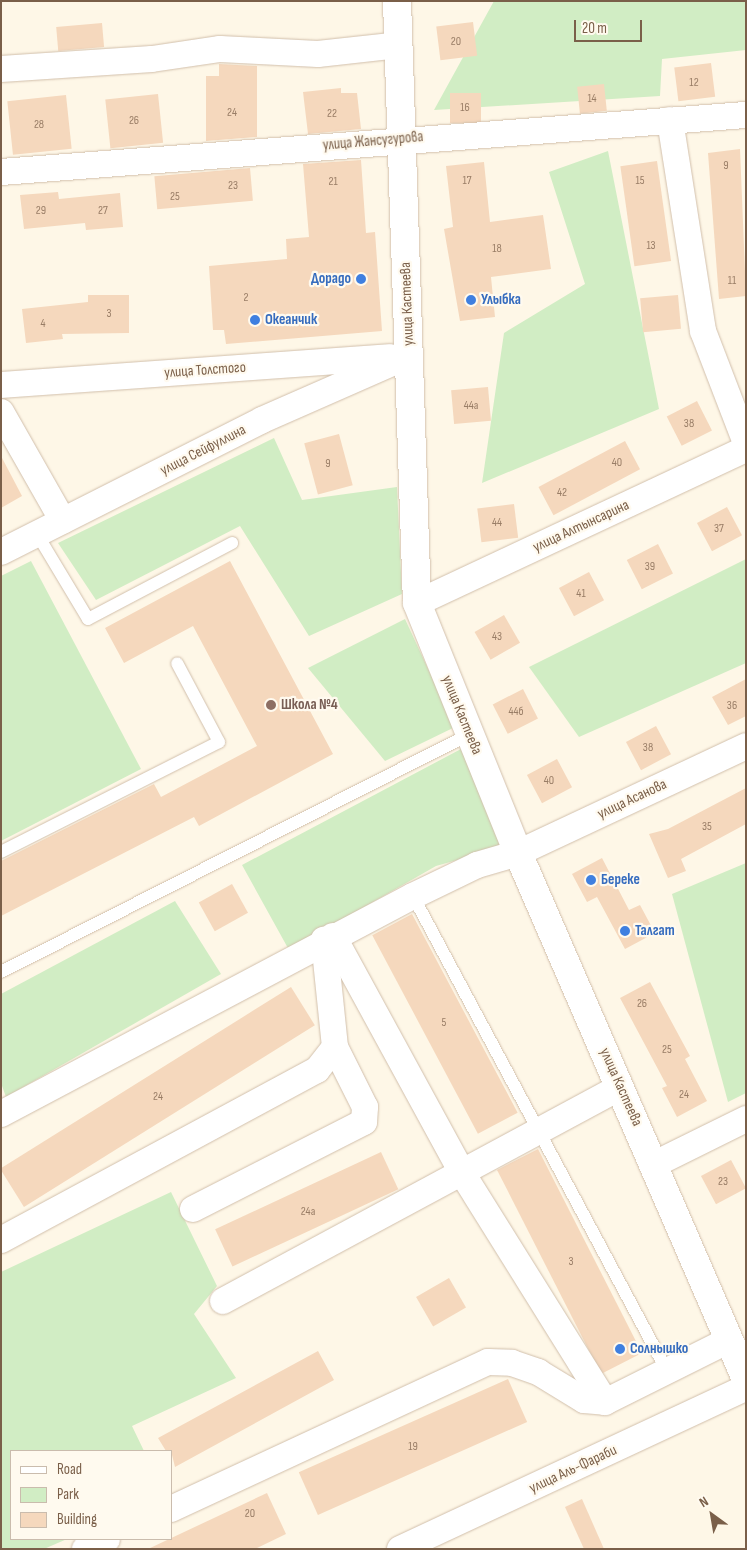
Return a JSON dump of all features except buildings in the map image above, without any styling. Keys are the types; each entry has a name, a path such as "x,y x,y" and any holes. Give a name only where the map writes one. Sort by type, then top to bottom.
{"street":[{"name":"улица Кастеева","path":"397,1 417,603 518,853 655,1164 746,1379"},
{"path":"1,69 152,59 220,49 318,54 398,45"},
{"name":"улица Жансугурова","path":"1,172 401,139 746,115"},
{"path":"670,120 703,331 746,443"},
{"name":"улица Толстого","path":"1,385 408,356"},
{"name":"улица Сейфуллина","path":"1,552 262,420 408,356"},
{"path":"1,412 64,521"},
{"name":"улица Алтынсарина","path":"417,603 746,449"},
{"name":"улица Асанова","path":"1,1114 329,938 413,896 477,865 518,853 746,746"},
{"path":"193,1209 364,1122 365,1107 334,1047 329,938"},
{"path":"329,938 462,1173 605,1402"},
{"path":"1,1240 317,1070 334,1047"},
{"path":"223,1301 620,1087"},
{"path":"655,1164 746,1119"},
{"path":"172,1509 488,1362 512,1363 538,1372 584,1400 605,1402 730,1340"},
{"name":"улица Аль-Фараби","path":"400,1549 746,1388"},
{"path":"85,1549 105,1540"}],"lane":[{"path":"37,534 88,619 232,543"},
{"path":"1,852 219,742 177,663"},
{"path":"1,972 470,734"},
{"path":"413,896 541,1130 667,1371"}],"green space":[{"path":"494,1 746,1 746,50 662,59 660,96 434,110"},
{"path":"608,151 659,409 482,483 504,333 585,284 549,172"},
{"path":"274,438 302,500 397,487 402,594 309,636 240,526 96,600 58,543"},
{"path":"746,559 746,663 579,737 529,667"},
{"path":"31,561 141,769 1,841 1,576"},
{"path":"405,619 455,727 385,761 308,668"},
{"path":"461,749 503,847 436,866 289,950 242,865"},
{"path":"746,863 746,1093 728,1102 672,894"},
{"path":"175,901 221,974 6,1097 1,1083 1,994"},
{"path":"171,1192 217,1286 194,1314 236,1378 132,1426 144,1450 10,1450 10,1540 65,1540 44,1549 1,1549 1,1272"}],"place":[{"name":"Дорадо","path":"361,279"},
{"name":"Улыбка","path":"471,300"},
{"name":"Океанчик","path":"255,320"},
{"name":"Школа №4","path":"271,705"},
{"name":"Береке","path":"591,880"},
{"name":"Талгат","path":"625,931"},
{"name":"Солнышко","path":"620,1349"}]}
